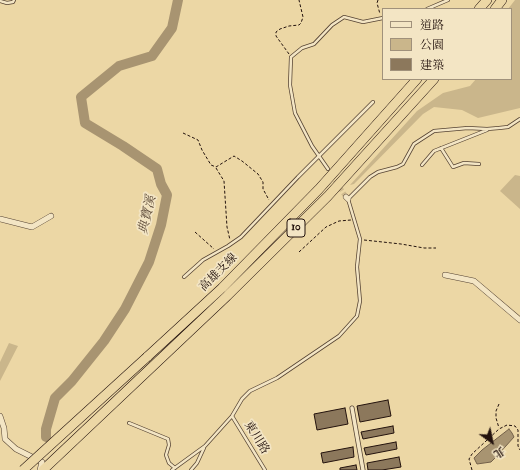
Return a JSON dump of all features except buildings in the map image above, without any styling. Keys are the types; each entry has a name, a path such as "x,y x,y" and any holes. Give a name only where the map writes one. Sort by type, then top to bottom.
{"highway":[{"path":"496,8 502,0"},
{"name":"高雄支線","path":"23,470 222,288 319,189 416,80"},
{"name":"高雄支線","path":"41,470 150,370 328,196 433,80"}],"street":[{"path":"0,219 32,227 51,216"},
{"path":"445,275 474,281 520,320"},
{"path":"352,408 362,470"},
{"path":"0,416 4,428 5,439 16,449 42,462 41,470"}],"lane":[{"path":"0,1 7,3 13,2 14,0"},
{"path":"429,8 448,0"},
{"path":"328,169 312,146 295,113 290,85 291,57 302,48 314,44 332,25 344,17 363,22 382,18"},
{"path":"184,277 203,260 241,237 373,102"},
{"path":"172,470 205,446 232,416 242,399 250,391 288,372 339,336 357,316 360,301 357,267 360,240 347,198 370,177 378,172 403,164 414,144 434,131 508,127 520,120"},
{"path":"422,165 434,151 487,129"},
{"path":"441,148 453,167 464,163 479,164"},
{"name":"東川路","path":"232,416 238,429 265,470"},
{"path":"128,423 168,439 169,445 166,456 169,463 175,468"},
{"path":"191,470 197,463 205,446"}],"path":[{"path":"291,57 276,36 276,32 280,29 302,23 303,17 299,0"},
{"path":"378,0 377,3 382,18"},
{"path":"183,133 198,140 211,165 216,167 224,181 228,233 232,243"},
{"path":"216,167 234,156 242,161 258,174 263,182 263,189 268,199 273,204"},
{"path":"299,252 326,227 339,221 353,220"},
{"path":"195,232 217,252"},
{"path":"360,240 424,248 436,248"},
{"path":"499,404 496,412 496,418 499,429"},
{"path":"472,470 469,459 472,454 499,429 507,425 515,426 518,430 518,446 520,450"}],"green space":[{"path":"515,0 520,0 520,108 478,118 462,110 434,107 423,114 354,184 350,185 417,111 443,93 470,86 475,80 512,80 512,8 509,8"},
{"path":"515,175 520,176 520,209 500,191"},
{"path":"9,343 18,346 0,381 0,362"}],"shaded area":[{"path":"509,429 514,437 496,457 491,462 477,464 474,458"}],"waterway":[{"name":"典寶溪","path":"46,437 46,429 55,398 72,381 104,341 125,309 149,262 161,225 167,195 161,184 157,169 85,123 81,97 119,66 152,56 172,28 178,0"},
{"name":"典寶溪","path":"46,437 47,444"}],"tunnel":[{"path":"331,174 346,197"}]}
